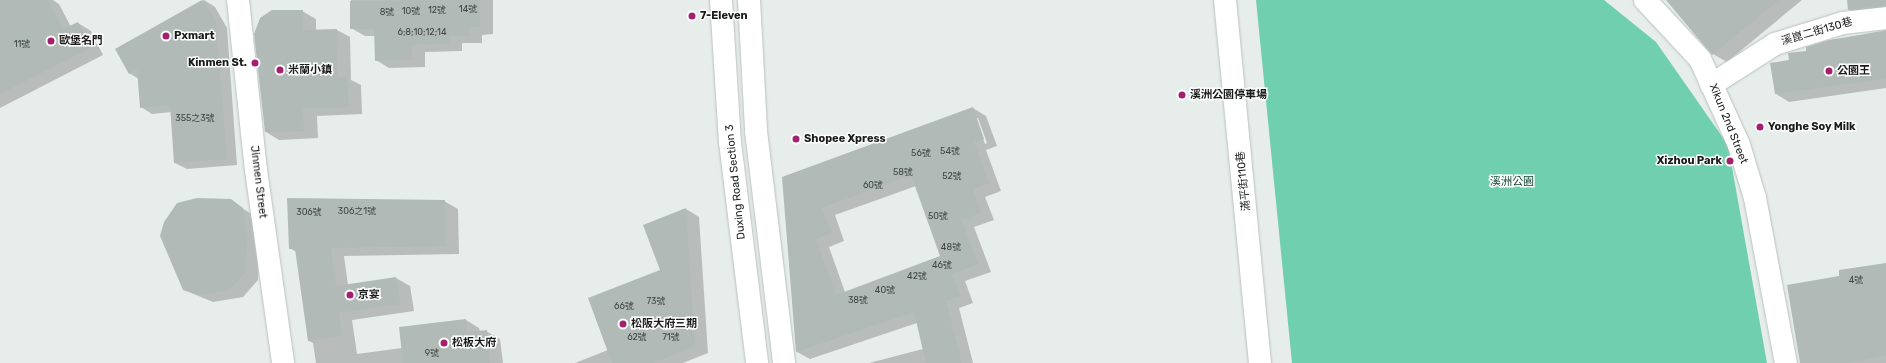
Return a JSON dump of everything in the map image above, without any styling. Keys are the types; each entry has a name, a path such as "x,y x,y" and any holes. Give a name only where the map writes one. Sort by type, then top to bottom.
{"street":[{"name":"Jinmen Street","path":"238,0 256,170 283,363"},
{"name":"Duxing Road Section 3","path":"721,0 730,142 757,363"},
{"path":"749,0 756,131 784,363"},
{"name":"滿平街110巷","path":"1225,0 1260,363"},
{"name":"Xikun 2nd Street","path":"1645,0 1700,59 1739,145 1755,198 1786,363"},
{"name":"溪崑二街130巷","path":"1712,85 1775,44 1842,23 1886,18"}],"green space":[{"name":"溪洲公園","path":"1256,0 1604,0 1656,42 1728,145 1767,363 1292,363"}],"building":[{"name":"歐堡名門","path":"0,0 48,0 63,29 78,22 91,48 0,94"},
{"path":"202,0 216,21 227,159 174,163 170,105 140,108 137,69 129,74 115,49"},
{"path":"480,0 480,27 469,27 469,36 449,36 449,44 412,45 412,60 375,61 374,29 350,29 350,1"},
{"path":"1666,0 1779,0 1712,55"},
{"path":"1847,0 1886,0 1886,6 1848,10"},
{"name":"米蘭小鎮","path":"272,10 303,10 303,30 337,29 338,77 347,76 349,107 303,109 304,131 265,132 254,34 260,18"},
{"name":"公園王","path":"1886,31 1886,79 1775,94 1770,63 1789,60 1788,53 1806,51 1806,47 1829,40"},
{"path":"973,107 984,139 974,142 989,183 973,189 981,213 962,220 978,264 952,274 960,296 946,301 962,363 926,363 914,312 796,352 782,177","holes":["911,175 940,256 836,295 816,239 832,233 822,208"]},
{"path":"197,198 231,199 243,208 247,237 245,273 229,290 199,295 183,290 160,236 164,222 177,203"},
{"path":"287,198 445,200 446,246 331,248 336,286 396,277 400,304 339,313 342,336 308,341 295,249 289,249"},
{"path":"686,208 695,346 653,363 612,363 588,298 660,270 643,225"},
{"path":"1886,263 1886,356 1848,363 1800,363 1787,285 1839,276 1839,270"},
{"name":"松板大府","path":"466,319 467,332 487,330 490,363 403,363 399,327"}],"place":[{"name":"7-Eleven","path":"692,16"},
{"name":"Pxmart","path":"166,36"},
{"name":"歐堡名門","path":"51,41"},
{"name":"Kinmen St.","path":"255,63"},
{"name":"米蘭小鎮","path":"280,70"},
{"name":"公園王","path":"1829,71"},
{"name":"溪洲公園停車場","path":"1182,95"},
{"name":"Yonghe Soy Milk","path":"1760,127"},
{"name":"Shopee Xpress","path":"796,139"},
{"name":"Xizhou Park","path":"1730,161"},
{"name":"京宴","path":"350,295"},
{"name":"松阪大府三期","path":"623,324"},
{"name":"松板大府","path":"444,343"}]}
